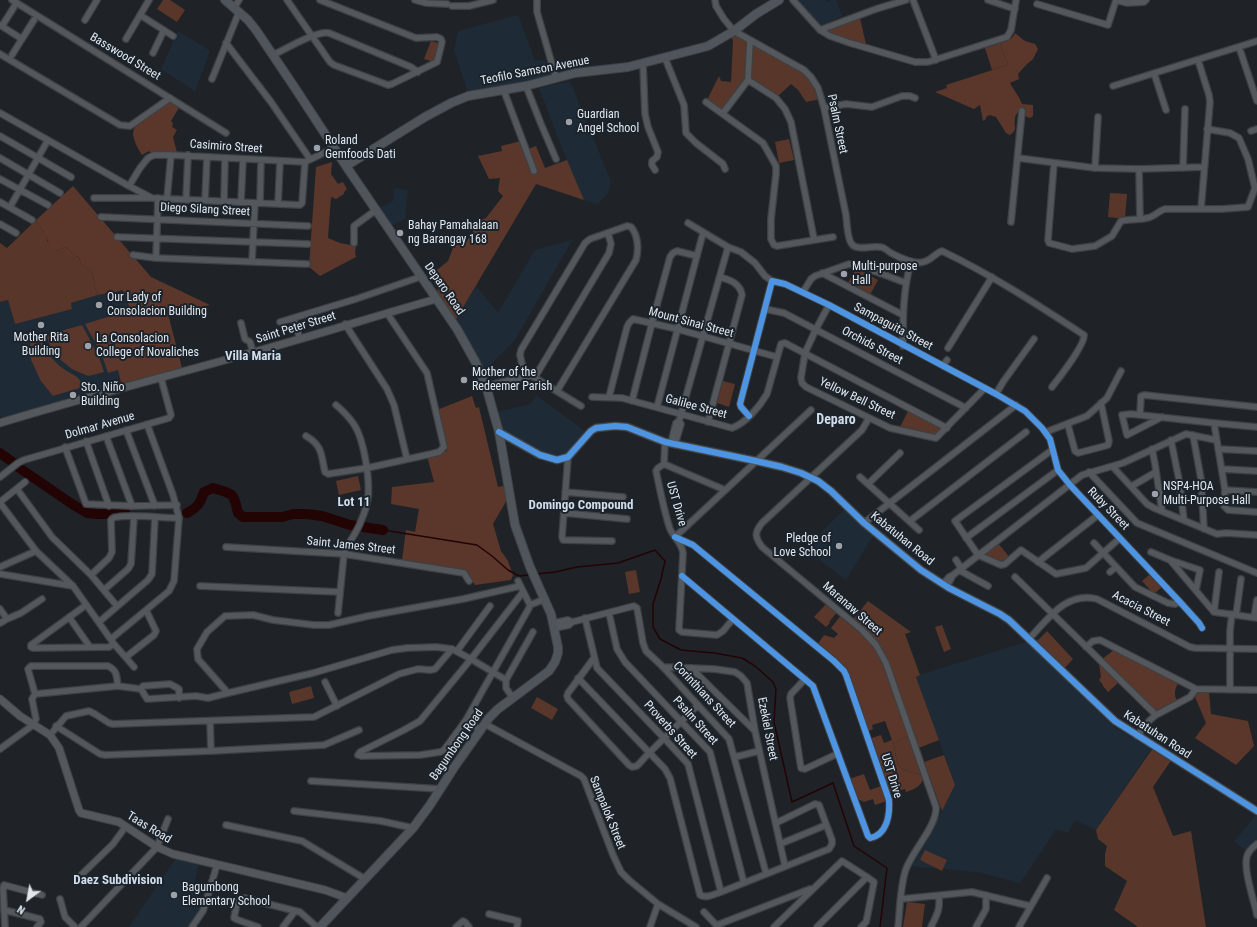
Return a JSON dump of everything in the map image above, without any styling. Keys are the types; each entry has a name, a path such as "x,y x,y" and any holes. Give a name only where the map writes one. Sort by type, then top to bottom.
{"main road":[{"name":"Deparo Road","path":"225,0 251,24 273,55 420,277 457,329 480,370 500,432 515,525 530,567"},
{"name":"Teofilo Samson Avenue","path":"346,166 425,117 468,96 504,91 574,73 615,69 642,64 708,46 734,31 756,14 779,0"},
{"name":"Bagumbong Road","path":"320,927 413,828 482,727 498,709 544,675 555,662 558,653 554,626 545,599 530,567"}],"street":[{"name":"Basswood Street","path":"12,0 226,133"},
{"path":"85,20 97,0"},
{"path":"126,39 147,2 140,0"},
{"path":"212,78 226,44 239,0"},
{"path":"287,0 330,62 334,65 384,85 392,84 437,62 442,46 441,39 437,37 416,38 320,0"},
{"path":"415,0 469,6 490,1"},
{"path":"537,0 537,12 556,78"},
{"path":"715,0 716,6 734,31"},
{"path":"793,0 820,30 830,36 922,63 936,60 1007,37 1011,30 1016,0"},
{"path":"820,30 876,8 906,0"},
{"path":"913,0 936,60"},
{"path":"988,0 1015,9"},
{"path":"1037,4 1108,25 1116,0 1127,3 1144,2 1146,0"},
{"path":"14,8 1,26 22,39"},
{"path":"140,15 173,36"},
{"path":"12,56 34,20"},
{"path":"153,53 164,30"},
{"name":"Psalm Street","path":"734,31 804,70 812,77 818,88 824,108 851,243 858,247 882,247 911,261"},
{"path":"273,55 323,32 329,33 411,67 418,72"},
{"path":"723,114 748,80 750,41"},
{"path":"1113,86 1257,41"},
{"path":"94,198 155,198 300,205 302,203 308,161 271,102 226,44"},
{"path":"1240,47 1255,85 1257,101"},
{"path":"0,54 120,125 130,126 170,98"},
{"path":"664,58 684,105 686,133 696,143 724,164 725,169"},
{"path":"1198,60 1209,94 1210,107 1201,209"},
{"path":"642,64 645,114 648,127 658,152 657,157 652,161 652,165 655,170"},
{"path":"1154,73 1166,110"},
{"path":"748,80 776,98 785,109 791,122 814,239"},
{"path":"526,86 556,159"},
{"path":"504,91 534,171"},
{"path":"824,108 846,104 872,107 902,96 910,96 915,98"},
{"path":"706,102 763,143 776,166 771,219 771,239 774,245 777,246 832,236"},
{"path":"1183,168 1185,109"},
{"path":"1011,222 1022,111"},
{"path":"0,113 130,186 155,198"},
{"path":"1095,168 1098,117"},
{"path":"1054,162 1048,240 1050,243 1072,250 1095,246 1112,236 1121,221 1151,217 1159,211 1165,209 1245,207 1249,205 1254,188 1248,159 1239,138 1230,133 1207,129"},
{"path":"0,136 71,178"},
{"path":"10,207 48,140"},
{"name":"Casimiro Street","path":"130,186 140,168 148,158 154,155 171,154 280,162 308,161 334,148"},
{"path":"167,199 171,154"},
{"path":"186,200 188,156"},
{"path":"205,200 207,157"},
{"path":"0,158 60,193"},
{"path":"224,202 225,158"},
{"path":"1018,158 1095,168 1139,169 1204,167"},
{"path":"242,202 243,159"},
{"path":"252,261 254,224 261,160"},
{"path":"278,204 280,162"},
{"path":"1139,169 1140,218"},
{"path":"0,179 48,205"},
{"path":"155,198 157,219 156,258"},
{"path":"1,205 10,207 32,220"},
{"path":"354,243 354,226 376,210"},
{"name":"Diego Silang Street","path":"100,217 308,226"},
{"path":"688,223 728,247 741,252 755,263 765,276 772,281 771,290 740,405 749,416"},
{"path":"0,224 16,233"},
{"path":"525,377 520,355 522,348 585,243 590,239 627,226 632,228 638,250 636,260 557,391"},
{"path":"657,407 703,232"},
{"path":"535,377 609,253 611,244 608,233"},
{"path":"117,237 308,244"},
{"name":"UST Drive","path":"682,576 813,686 868,836 870,838 876,837 882,832 885,826 889,808 889,800 844,671 834,661 693,545 676,537 671,530 656,471 664,464 676,423 680,421 728,247"},
{"path":"632,401 670,257 677,251 697,256"},
{"path":"903,346 903,315 906,283 911,261 924,262 938,252 942,251 974,266 1084,335 1084,340 1073,359 1052,387"},
{"path":"133,255 156,258 307,264"},
{"path":"803,292 811,279 815,276 848,264 877,272 906,283"},
{"path":"822,273 903,315"},
{"path":"280,322 356,299 420,277"},
{"path":"708,422 742,295 741,289 736,283 720,277"},
{"path":"948,348 992,277"},
{"name":"Sampaguita Street","path":"772,281 785,284 830,305 903,346 1009,402"},
{"name":"Saint Peter Street","path":"0,423 300,339 345,324 436,299"},
{"path":"805,353 830,305"},
{"name":"Orchids Street","path":"765,309 784,313 966,408"},
{"path":"306,436 314,440 320,447 325,472 328,474 367,468 439,452 444,447 427,373 387,313"},
{"path":"293,318 300,339"},
{"name":"Mount Sinai Street","path":"609,397 629,323 633,319 677,329 777,357"},
{"path":"241,323 245,339 250,342 253,352"},
{"path":"345,324 388,389 394,405 407,459"},
{"path":"996,394 1034,339"},
{"path":"777,357 781,344 785,343 946,428"},
{"name":"Yellow Bell Street","path":"805,353 800,378 806,387 890,428 936,438 985,388"},
{"name":"Galilee Street","path":"592,397 622,398 732,428 737,426 756,410 767,394 777,357"},
{"path":"943,366 947,360"},
{"path":"1046,432 1088,416 1109,394 1121,371"},
{"path":"486,386 530,376 535,377 581,406"},
{"name":"Dolmar Avenue","path":"0,477 24,460 86,441 168,419 171,416 161,378"},
{"path":"1140,415 1141,396 1144,395 1257,407"},
{"name":"Ruby Street","path":"1009,402 1026,411 1046,432 1050,439 1058,470 1070,485 1180,602 1202,628"},
{"path":"1068,424 1075,451 1078,452 1108,445 1109,441 1101,403"},
{"path":"336,405 353,423 359,436 367,468 368,496 359,526 344,554 338,613"},
{"path":"864,523 1016,405"},
{"path":"734,619 723,631 717,634 680,632 683,549 676,537 811,410"},
{"path":"1162,417 1127,435 1122,416 1131,414 1257,426"},
{"name":"Maranaw Street","path":"869,418 862,430 762,523 757,529 756,534 762,547 870,637 886,663 936,807 935,817 906,870 898,927"},
{"path":"1214,423 1225,490 1224,506 1228,510 1257,512"},
{"path":"86,605 31,645 31,647 109,647 146,610 169,591 174,581 179,518 177,505 147,424"},
{"name":"Kabatuhan Road","path":"568,457 591,431 596,428 615,426 627,427 670,443 756,461 792,470 810,477 831,491 864,523 913,564 945,585 1000,614 1014,625 1121,726 1257,811"},
{"path":"126,430 155,506"},
{"path":"500,432 546,458 557,460 568,457 562,537 564,541 612,540"},
{"path":"910,521 1026,432"},
{"path":"945,585 949,577 1078,478 1089,472 1113,467 1186,434 1216,440"},
{"path":"1193,435 1202,479 1204,529"},
{"path":"106,436 132,506"},
{"path":"1171,440 1179,480 1184,520"},
{"path":"86,441 109,506"},
{"path":"65,447 84,502 88,505 177,505"},
{"path":"1152,449 1162,511"},
{"path":"1218,449 1257,451"},
{"path":"1052,450 957,518 955,522 978,555 1001,565 1005,564 1021,550 1056,574 1086,568 1120,538"},
{"path":"868,484 900,454"},
{"path":"664,464 725,490"},
{"path":"1113,467 1147,504 1217,534 1257,535"},
{"path":"1222,469 1257,471"},
{"path":"966,538 1058,470"},
{"path":"1089,472 1137,523 1257,574"},
{"path":"1132,486 1156,472"},
{"path":"860,477 919,530"},
{"path":"25,482 0,503 36,551 73,586 113,642 134,667"},
{"path":"17,489 52,537 91,575 117,606"},
{"path":"1225,490 1257,492"},
{"path":"565,492 623,497"},
{"path":"564,513 627,519"},
{"path":"1038,562 1098,515"},
{"path":"91,575 109,558 112,552 111,520 116,517 179,518"},
{"path":"104,590 128,570 131,564 134,517"},
{"path":"99,622 148,580 152,574 155,517"},
{"path":"1094,543 1137,588 1168,603 1175,604 1180,602"},
{"name":"Saint James Street","path":"226,547 344,554 464,573 469,580"},
{"path":"0,567 36,551"},
{"path":"1151,552 1200,570 1196,590"},
{"path":"956,560 960,569 988,586"},
{"path":"1170,560 1214,612 1256,618 1257,600"},
{"path":"1110,572 1116,567"},
{"path":"1214,612 1219,572"},
{"path":"0,574 73,586"},
{"path":"1015,576 1156,716"},
{"path":"1230,690 1230,649 1234,614 1241,579"},
{"path":"200,586 340,592"},
{"path":"521,586 530,605 528,611 466,720 447,748 440,752 420,755 361,756 358,754 418,722 471,659 521,586"},
{"path":"228,692 198,659 197,649 207,632 226,616 253,615 273,620 314,625 328,625 368,616 464,599 521,586"},
{"name":"Acacia Street","path":"1029,639 1064,604 1072,600 1090,597 1097,599 1190,647 1257,649"},
{"path":"0,623 21,613 42,599"},
{"path":"530,605 545,599"},
{"path":"50,735 56,726 66,716 90,711 113,724 314,717 399,674 418,669 435,669 454,650 490,606"},
{"name":"Corinthians Street","path":"609,612 634,606 637,608 643,643 646,651 663,667 729,738 766,873"},
{"path":"0,609 7,619"},
{"path":"126,657 154,635 156,631 146,610"},
{"path":"554,626 568,620 572,622 609,612"},
{"name":"Psalm Street","path":"609,612 620,656 710,752 744,882"},
{"path":"69,617 90,647"},
{"name":"Proverbs Street","path":"585,618 597,668 684,759 690,768 721,892"},
{"path":"513,698 506,688 506,680 533,632"},
{"path":"1086,647 1093,641 1100,640 1196,689 1257,690"},
{"path":"141,689 147,700 196,696 208,698 228,692 313,673 392,650 436,647 454,650 506,680"},
{"path":"594,658 568,693 568,699 632,767 637,766 698,705"},
{"path":"0,749 33,725 36,719 32,700 35,694 28,669 31,666 108,666 113,668 116,672 118,686"},
{"name":"Ezekiel Street","path":"663,667 714,669 735,672 747,683 759,751 785,866"},
{"path":"692,668 755,731"},
{"path":"578,678 665,769 670,778 700,895 703,897 721,892 829,849 832,844 820,805 814,804 776,823"},
{"path":"805,679 793,691 790,698 802,768 805,769 837,754"},
{"path":"325,682 336,706"},
{"path":"35,694 118,686 141,689 143,686 148,685 170,684 179,689 179,698"},
{"path":"1137,736 1146,724 1156,716 1190,698 1196,689"},
{"name":"Taas Road","path":"0,699 20,716 50,735 62,752 77,806 81,813 118,822 157,847 173,854 325,890 347,898"},
{"name":"Sampalok Street","path":"466,720 581,776 584,779 621,872 658,904 696,927"},
{"path":"210,721 211,752"},
{"path":"56,726 100,754 105,755 211,752 324,745 358,730"},
{"path":"735,757 759,751"},
{"path":"311,781 441,789"},
{"path":"294,812 381,821 413,828"},
{"path":"81,927 157,847 168,819"},
{"path":"226,824 302,841 364,879"},
{"path":"780,844 826,825"},
{"path":"77,878 113,844 126,826"},
{"path":"1257,844 1249,852 1247,858 1248,878 1257,915"},
{"path":"774,927 842,861 872,880 874,885 866,922 861,927"},
{"path":"192,927 203,910 217,864"},
{"path":"817,927 867,877"},
{"path":"1019,927 1047,878"},
{"path":"5,927 4,885 42,895"},
{"path":"704,912 717,926 813,888"},
{"path":"901,899 972,892 1030,906"},
{"path":"976,927 986,909 986,895"},
{"path":"931,927 939,910 939,896"},
{"path":"258,927 234,918 237,903 240,899 244,898 295,911 304,915 317,927"},
{"path":"60,900 65,916 72,926"},
{"path":"650,927 658,904"},
{"path":"4,910 40,919 42,920 39,925"},
{"path":"282,927 295,911"},
{"path":"489,914 518,921 517,927"},
{"path":"456,927 461,922 467,924"}],"shaded area":[{"path":"163,0 170,0 185,10 177,22 157,9"},
{"path":"798,0 826,0 827,2 836,0 842,16 820,26"},
{"path":"518,15 535,61 545,60 551,77 525,83 468,92 454,50 458,31"},
{"path":"860,18 866,44 852,41 826,31"},
{"path":"178,31 210,51 195,91 161,69"},
{"path":"734,31 811,77 821,99 806,102 798,90 791,84 776,98 748,80 723,113 706,102 719,76 721,81 731,82 733,41 730,34"},
{"path":"1015,33 1025,41 1035,44 1038,49 1033,59 1018,74 1019,79 1010,83 1022,104 1033,105 1033,116 1030,118 1025,116 1025,110 1020,109 1015,118 1015,129 1010,135 1006,133 996,117 990,115 983,121 980,105 974,109 935,92 947,88 946,85 1008,65 1000,43 1011,39"},
{"path":"431,41 441,44 434,62 424,59"},
{"path":"1000,43 1008,65 992,70 985,48"},
{"name":"Guardian Angel School","path":"570,81 611,182 607,194 598,204 584,200 565,156 539,88"},
{"path":"170,101 180,106 171,121 173,123 172,127 177,130 173,137 177,153 152,154 149,151 142,155 134,140 134,129 142,119"},
{"path":"789,139 794,160 779,163 775,142"},
{"path":"521,141 524,151 536,146 545,168 567,160 584,200 536,184 455,321 437,294 437,270 448,261 455,245 467,241 480,220 486,218 503,196 498,191 500,178 489,179 478,156 502,151 501,146"},
{"path":"332,162 331,174 338,184 343,182 347,189 344,194 336,199 331,197 328,238 340,243 356,246 356,257 320,276 309,267 316,167"},
{"path":"73,186 151,277 210,305 168,314 182,368 111,389 110,385 121,382 118,370 108,373 102,355 85,324 120,313 119,309 129,306 125,293 122,290 98,295 94,278 90,271 81,264 79,257 65,247 56,251 53,249 36,220"},
{"path":"394,188 408,190 405,219 391,226 379,208 393,201"},
{"path":"1110,193 1127,194 1125,219 1108,217"},
{"path":"36,220 46,235 47,241 56,251 65,247 79,257 81,264 90,271 94,278 98,295 71,303 72,309 15,324 8,300 0,302 0,243 7,248"},
{"path":"572,240 515,340 484,371 455,321 476,286 498,313 535,250"},
{"path":"856,268 878,280 870,295 848,283"},
{"name":"La Consolacion College of Novaliches","path":"121,289 210,305 168,314 182,368 2,419 0,415 0,302 8,300 15,324 72,308 70,303"},
{"path":"82,325 99,357 104,372 88,376 72,369 57,357 52,350 46,335"},
{"path":"42,339 52,358 61,367 77,377 83,387 53,396 41,381 31,360 31,342"},
{"path":"723,381 735,384 729,407 717,403"},
{"path":"472,396 476,408 479,407 498,487 507,485 508,498 493,524 501,551 508,561 513,575 511,580 475,585 466,571 402,560 406,530 415,532 419,509 391,504 392,487 434,482 427,456 447,451 437,410"},
{"path":"537,396 585,431 566,454 556,457 547,456 501,431 496,412 530,404"},
{"path":"909,409 946,428 935,438 899,429"},
{"path":"358,476 361,490 339,495 336,481"},
{"name":"Pledge of Love School","path":"846,508 874,534 846,580 817,558 821,553 809,544"},
{"path":"997,542 1011,559 1005,564 979,556"},
{"path":"636,570 640,592 629,594 625,572"},
{"path":"1150,574 1162,587 1154,594 1142,581"},
{"path":"868,601 911,632 905,634 920,675 916,677 939,740 916,749 852,621"},
{"path":"827,603 838,611 826,627 814,617"},
{"path":"842,614 875,646 886,664 909,735 896,742 893,742 897,763 902,769 923,775 920,784 916,788 909,791 906,792 905,789 889,793 869,739 881,735 884,743 892,740 885,721 872,725 873,729 866,732 849,679 817,645 824,635 834,638 838,634 831,628"},
{"path":"942,625 951,649 944,652 935,627"},
{"path":"1047,631 1073,659 1063,670 1035,643"},
{"path":"1026,642 1115,728 1151,749 1096,830 1075,820 1068,833 1056,829 1020,883 977,872 912,866 923,849 955,785 916,676"},
{"path":"1115,649 1179,682 1175,694 1176,699 1180,701 1155,714 1101,660"},
{"path":"1100,662 1119,682 1108,692 1099,680 1101,677"},
{"path":"311,686 314,698 292,704 289,692"},
{"path":"1198,692 1209,692 1211,714 1248,721 1254,746 1236,765 1195,738 1206,723 1195,697"},
{"path":"537,697 558,709 552,720 531,708"},
{"path":"909,735 923,775 902,769 897,762 893,741 896,742"},
{"path":"1153,748 1172,759 1153,787 1173,836 1191,831 1206,927 1138,927 1114,910 1127,881 1105,866 1107,846 1098,839 1096,830"},
{"path":"944,755 955,785 942,811 924,762"},
{"path":"864,774 870,790 881,786 887,801 875,805 873,799 864,802 856,798 849,779"},
{"path":"1256,815 1257,841 1245,850 1234,842"},
{"path":"925,850 947,860 942,871 920,860"},
{"name":"Bagumbong Elementary School","path":"176,858 199,864 192,891 204,900 189,927 129,927"},
{"path":"907,902 925,904 922,927 903,927"}],"waterway":[{"path":"0,453 14,463"},
{"path":"18,467 87,513 126,514"},
{"path":"187,513 198,505 204,492 213,488 232,495 238,513 243,517 282,517 293,514 307,514 322,516 350,525 383,530"},
{"path":"383,530 477,545 508,570 519,576 530,575"},
{"path":"536,574 555,572 577,567 618,563 655,550 665,561 653,604 653,627 660,639 681,650 714,653 742,658 755,666 773,682 776,689 774,722 792,802 833,783 854,846 887,868 880,927"}],"cycle path":[{"path":"749,416 740,404 772,281 785,284 829,305 1025,411 1042,428 1050,439 1058,470 1070,485 1180,602 1202,628"},
{"path":"499,432 540,455 557,460 568,457 591,431 596,428 615,426 627,427 665,442 782,467 801,473 818,481 831,491 864,523 921,570 949,588 1009,620 1115,721 1257,811"},
{"path":"675,537 693,545 834,661 844,671 889,800 888,818 884,829 880,833 870,838 868,836 813,686 682,576"}],"place":[{"name":"Guardian Angel School","path":"569,122"},
{"name":"Roland Gemfoods Dati","path":"317,148"},
{"name":"Bahay Pamahalaan ng Barangay 168","path":"400,233"},
{"name":"Multi-purpose Hall","path":"844,274"},
{"name":"Our Lady of Consolacion Building","path":"99,305"},
{"name":"Mother Rita Building","path":"41,325"},
{"name":"La Consolacion College of Novaliches","path":"88,346"},
{"name":"Mother of the Redeemer Parish","path":"464,380"},
{"name":"Sto. Niño Building","path":"73,395"},
{"name":"NSP4-HOA Multi-Purpose Hall","path":"1155,494"},
{"name":"Pledge of Love School","path":"839,546"},
{"name":"Bagumbong Elementary School","path":"174,895"}],"district":[{"name":"Villa Maria","path":"253,357"},
{"name":"Deparo","path":"836,420"},
{"name":"Lot 11","path":"354,503"},
{"name":"Domingo Compound","path":"581,506"},
{"name":"Daez Subdivision","path":"118,881"}]}
